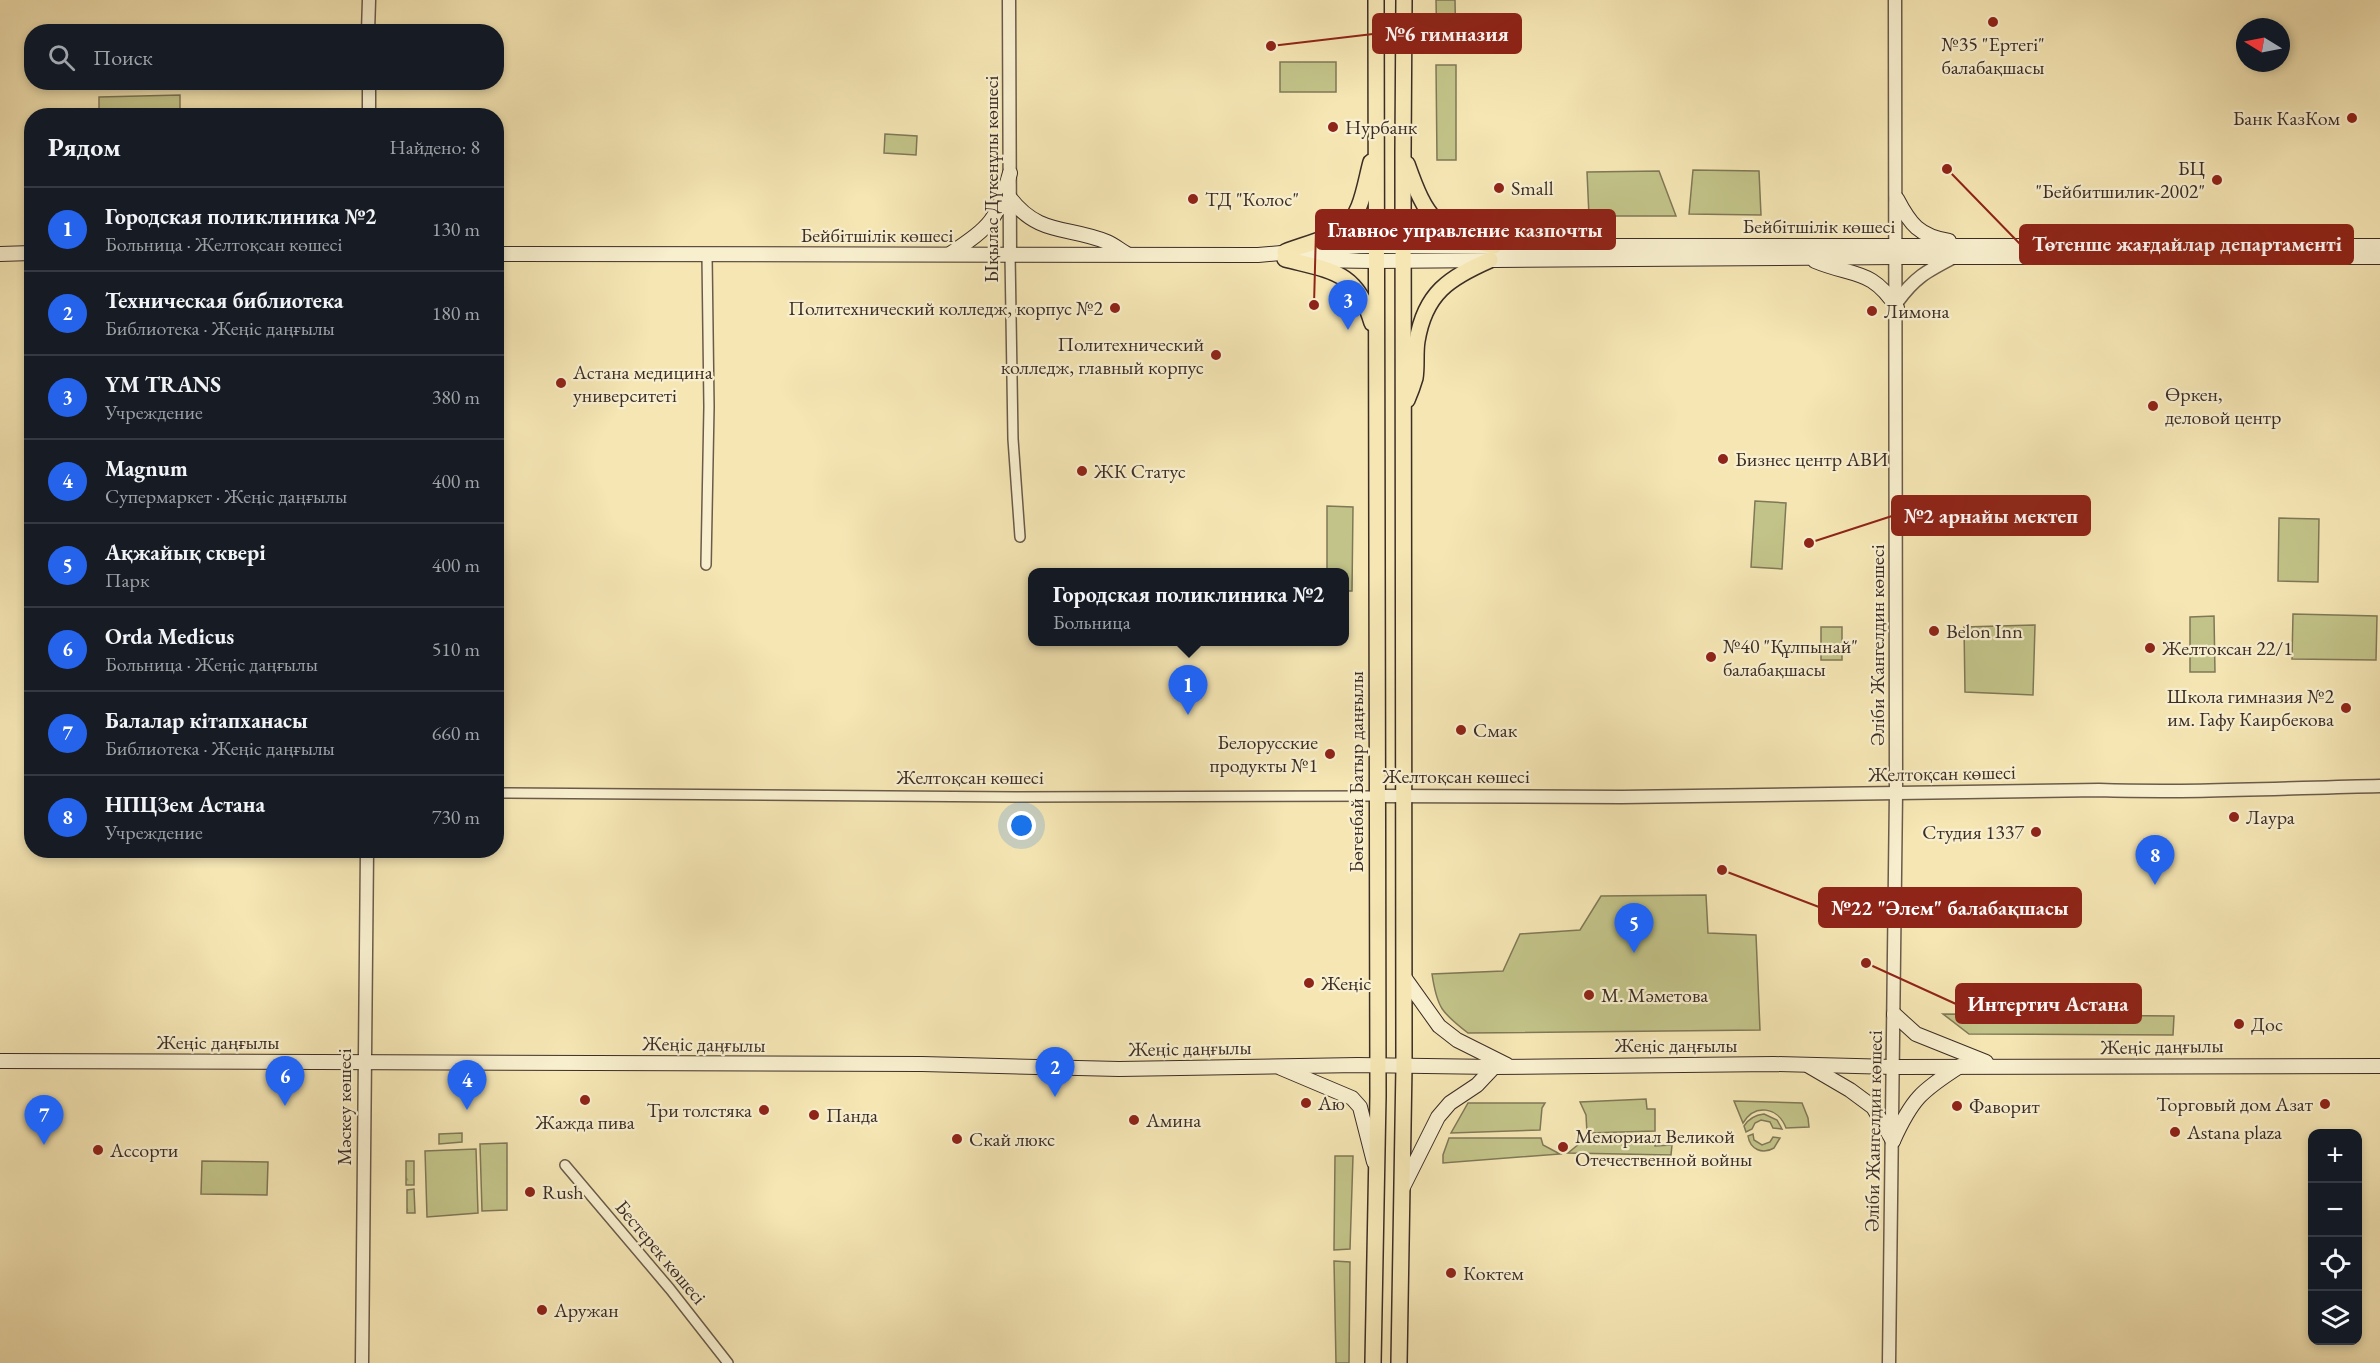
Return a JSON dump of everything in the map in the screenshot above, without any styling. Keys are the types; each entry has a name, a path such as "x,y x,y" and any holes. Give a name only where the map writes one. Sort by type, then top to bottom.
{"main road":[{"name":"Бөгенбай Батыр даңғылы","path":"1372,1363 1378,1065 1376,0"},
{"path":"1399,1363 1404,1065 1402,152 1404,0"},
{"path":"1285,256 1342,230 1354,217 1376,145"},
{"path":"1402,152 1419,198 1435,221 1463,239 1492,253"},
{"path":"949,255 980,234 992,221 1001,206 1010,173"},
{"path":"1010,198 1022,213 1037,223 1107,242 1127,254"},
{"path":"1897,199 1910,224 1946,241 1980,246"},
{"name":"Бейбітшілік көшесі","path":"1492,253 1807,257 1980,246 2380,246"},
{"name":"Бейбітшілік көшесі","path":"504,254 1285,256 1897,251 1955,257 2380,257"},
{"path":"0,254 24,253"},
{"path":"1403,411 1415,378 1417,342 1423,316 1428,306 1434,296 1461,273 1492,253"},
{"path":"1285,256 1341,275 1356,287 1367,308 1376,337"},
{"path":"1807,257 1875,281 1897,305"},
{"path":"1404,976 1439,1026 1456,1040 1509,1066"},
{"path":"1894,1014 1916,1034 1997,1066"},
{"name":"Жеңіс даңғылы","path":"0,1061 922,1064 1119,1069 1378,1065 1494,1067 2380,1066"},
{"path":"1807,1065 1851,1090 1873,1107 1893,1141"},
{"path":"1893,1141 1918,1096 1961,1065"},
{"path":"1276,1066 1352,1098 1360,1107 1377,1175"},
{"path":"1402,1189 1438,1117 1450,1103 1477,1085 1494,1067"}],"street":[{"path":"368,24 369,0"},
{"name":"Ықылас Дүкенұлы көшесі","path":"1009,0 1013,440 1020,537"},
{"name":"Әліби Жангелдин көшесі","path":"1889,1363 1896,792 1895,0"},
{"path":"369,90 369,108"},
{"path":"706,566 709,407 707,255"},
{"path":"1897,305 1911,283 1924,272 1955,257"},
{"name":"Желтоқсан көшесі","path":"504,793 981,797 1622,796 2088,790 2158,792 2227,788 2380,786"},
{"name":"Мәскеу көшесі","path":"362,1363 363,1061 367,858"},
{"name":"Бестерек көшесі","path":"565,1165 670,1289 728,1363"}],"green space":[{"path":"1436,0 1455,0 1456,52 1437,52"},
{"path":"1280,62 1336,62 1336,92 1280,92"},
{"path":"1436,65 1456,65 1456,160 1437,160"},
{"path":"180,95 180,108 99,108 99,97"},
{"path":"885,134 917,136 916,155 884,153"},
{"path":"1693,170 1759,171 1761,215 1689,214"},
{"path":"1659,171 1676,216 1589,216 1587,172"},
{"path":"1755,501 1786,503 1782,569 1751,567"},
{"path":"1327,506 1353,507 1352,591 1349,591 1349,568 1327,568"},
{"path":"2279,518 2319,519 2318,582 2278,581"},
{"path":"2293,614 2377,616 2376,660 2292,659"},
{"path":"2214,616 2215,672 2190,672 2190,617"},
{"path":"2035,625 2033,695 1965,692 1964,627"},
{"path":"1821,627 1842,627 1842,660 1821,660"},
{"path":"1706,895 1708,933 1756,935 1760,1030 1468,1033 1447,1015 1436,995 1432,974 1503,971 1520,934 1580,930 1601,896"},
{"path":"1943,1014 2174,1016 2173,1035 1969,1034"},
{"path":"1646,1099 1647,1109 1655,1109 1655,1131 1587,1133 1586,1115 1580,1102"},
{"path":"1734,1101 1802,1103 1809,1127 1786,1128 1778,1116 1766,1110 1754,1112 1743,1123"},
{"path":"1468,1103 1545,1103 1542,1108 1540,1130 1451,1133"},
{"path":"1764,1114 1777,1120 1782,1129 1773,1128 1770,1122 1761,1120 1746,1132 1744,1126 1748,1121"},
{"path":"462,1133 462,1142 439,1144 439,1134"},
{"path":"1753,1134 1754,1140 1762,1145 1770,1142 1773,1137 1780,1138 1774,1148 1761,1151 1749,1141 1748,1136"},
{"path":"1655,1137 1655,1146 1672,1145 1671,1155 1568,1153 1585,1139"},
{"path":"1449,1138 1541,1138 1543,1145 1560,1154 1443,1163 1443,1155"},
{"path":"507,1143 507,1210 482,1211 480,1144"},
{"path":"476,1149 478,1213 427,1217 425,1151"},
{"path":"1335,1156 1353,1156 1350,1249 1334,1250"},
{"path":"202,1161 268,1162 267,1195 201,1194"},
{"path":"406,1161 414,1161 414,1185 406,1185"},
{"path":"414,1189 415,1213 407,1213 407,1190"},
{"path":"1334,1261 1350,1262 1349,1363 1336,1363"}],"place":[{"name":"№35 \"Ертегі\" балабақшасы","path":"1993,22"},
{"name":"№6 гимназия","path":"1271,46"},
{"name":"Банк КазКом","path":"2352,118"},
{"name":"Нурбанк","path":"1333,127"},
{"name":"Төтенше жағдайлар департаменті","path":"1947,169"},
{"name":"БЦ \"Бейбитшилик-2002\"","path":"2217,180"},
{"name":"Small","path":"1499,188"},
{"name":"ТД \"Колос\"","path":"1193,199"},
{"name":"Главное управление казпочты","path":"1314,305"},
{"name":"Политехнический колледж, корпус №2","path":"1115,308"},
{"name":"Лимона","path":"1872,311"},
{"name":"YM TRANS","path":"1348,330"},
{"name":"Политехнический колледж, главный корпус","path":"1216,355"},
{"name":"Астана медицина университеті","path":"561,383"},
{"name":"Өркен, деловой центр","path":"2153,406"},
{"name":"Бизнес центр АВИ","path":"1723,459"},
{"name":"ЖК Статус","path":"1082,471"},
{"name":"№2 арнайы мектеп","path":"1809,543"},
{"name":"Belon Inn","path":"1934,631"},
{"name":"Желтоксан 22/1","path":"2150,648"},
{"name":"№40 \"Құлпынай\" балабақшасы","path":"1711,657"},
{"name":"Школа гимназия №2 им. Гафу Каирбекова","path":"2346,708"},
{"name":"Городская поликлиника №2","path":"1188,715"},
{"name":"Смак","path":"1461,730"},
{"name":"Белорусские продукты №1","path":"1330,754"},
{"name":"Лаура","path":"2234,817"},
{"name":"Студия 1337","path":"2036,832"},
{"name":"№22 \"Әлем\" балабақшасы","path":"1722,870"},
{"name":"НПЦЗем Астана","path":"2155,885"},
{"name":"Ақжайық сквері","path":"1634,953"},
{"name":"Интертич Астана","path":"1866,963"},
{"name":"Жеңіс","path":"1309,983"},
{"name":"М. Мәметова","path":"1589,995"},
{"name":"Дос","path":"2239,1024"},
{"name":"Техническая библиотека","path":"1055,1097"},
{"name":"Жажда пива","path":"585,1100"},
{"name":"Аю","path":"1306,1103"},
{"name":"Торговый дом Азат","path":"2325,1104"},
{"name":"Orda Medicus","path":"285,1106"},
{"name":"Фаворит","path":"1957,1106"},
{"name":"Magnum","path":"467,1110"},
{"name":"Три толстяка","path":"764,1110"},
{"name":"Панда","path":"814,1115"},
{"name":"Амина","path":"1134,1120"},
{"name":"Astana plaza","path":"2175,1132"},
{"name":"Скай люкс","path":"957,1139"},
{"name":"Балалар кітапханасы","path":"44,1145"},
{"name":"Мемориал Великой Отечественной войны","path":"1563,1147"},
{"name":"Ассорти","path":"98,1150"},
{"name":"Rush","path":"530,1192"},
{"name":"Коктем","path":"1451,1273"},
{"name":"Аружан","path":"542,1310"}]}
